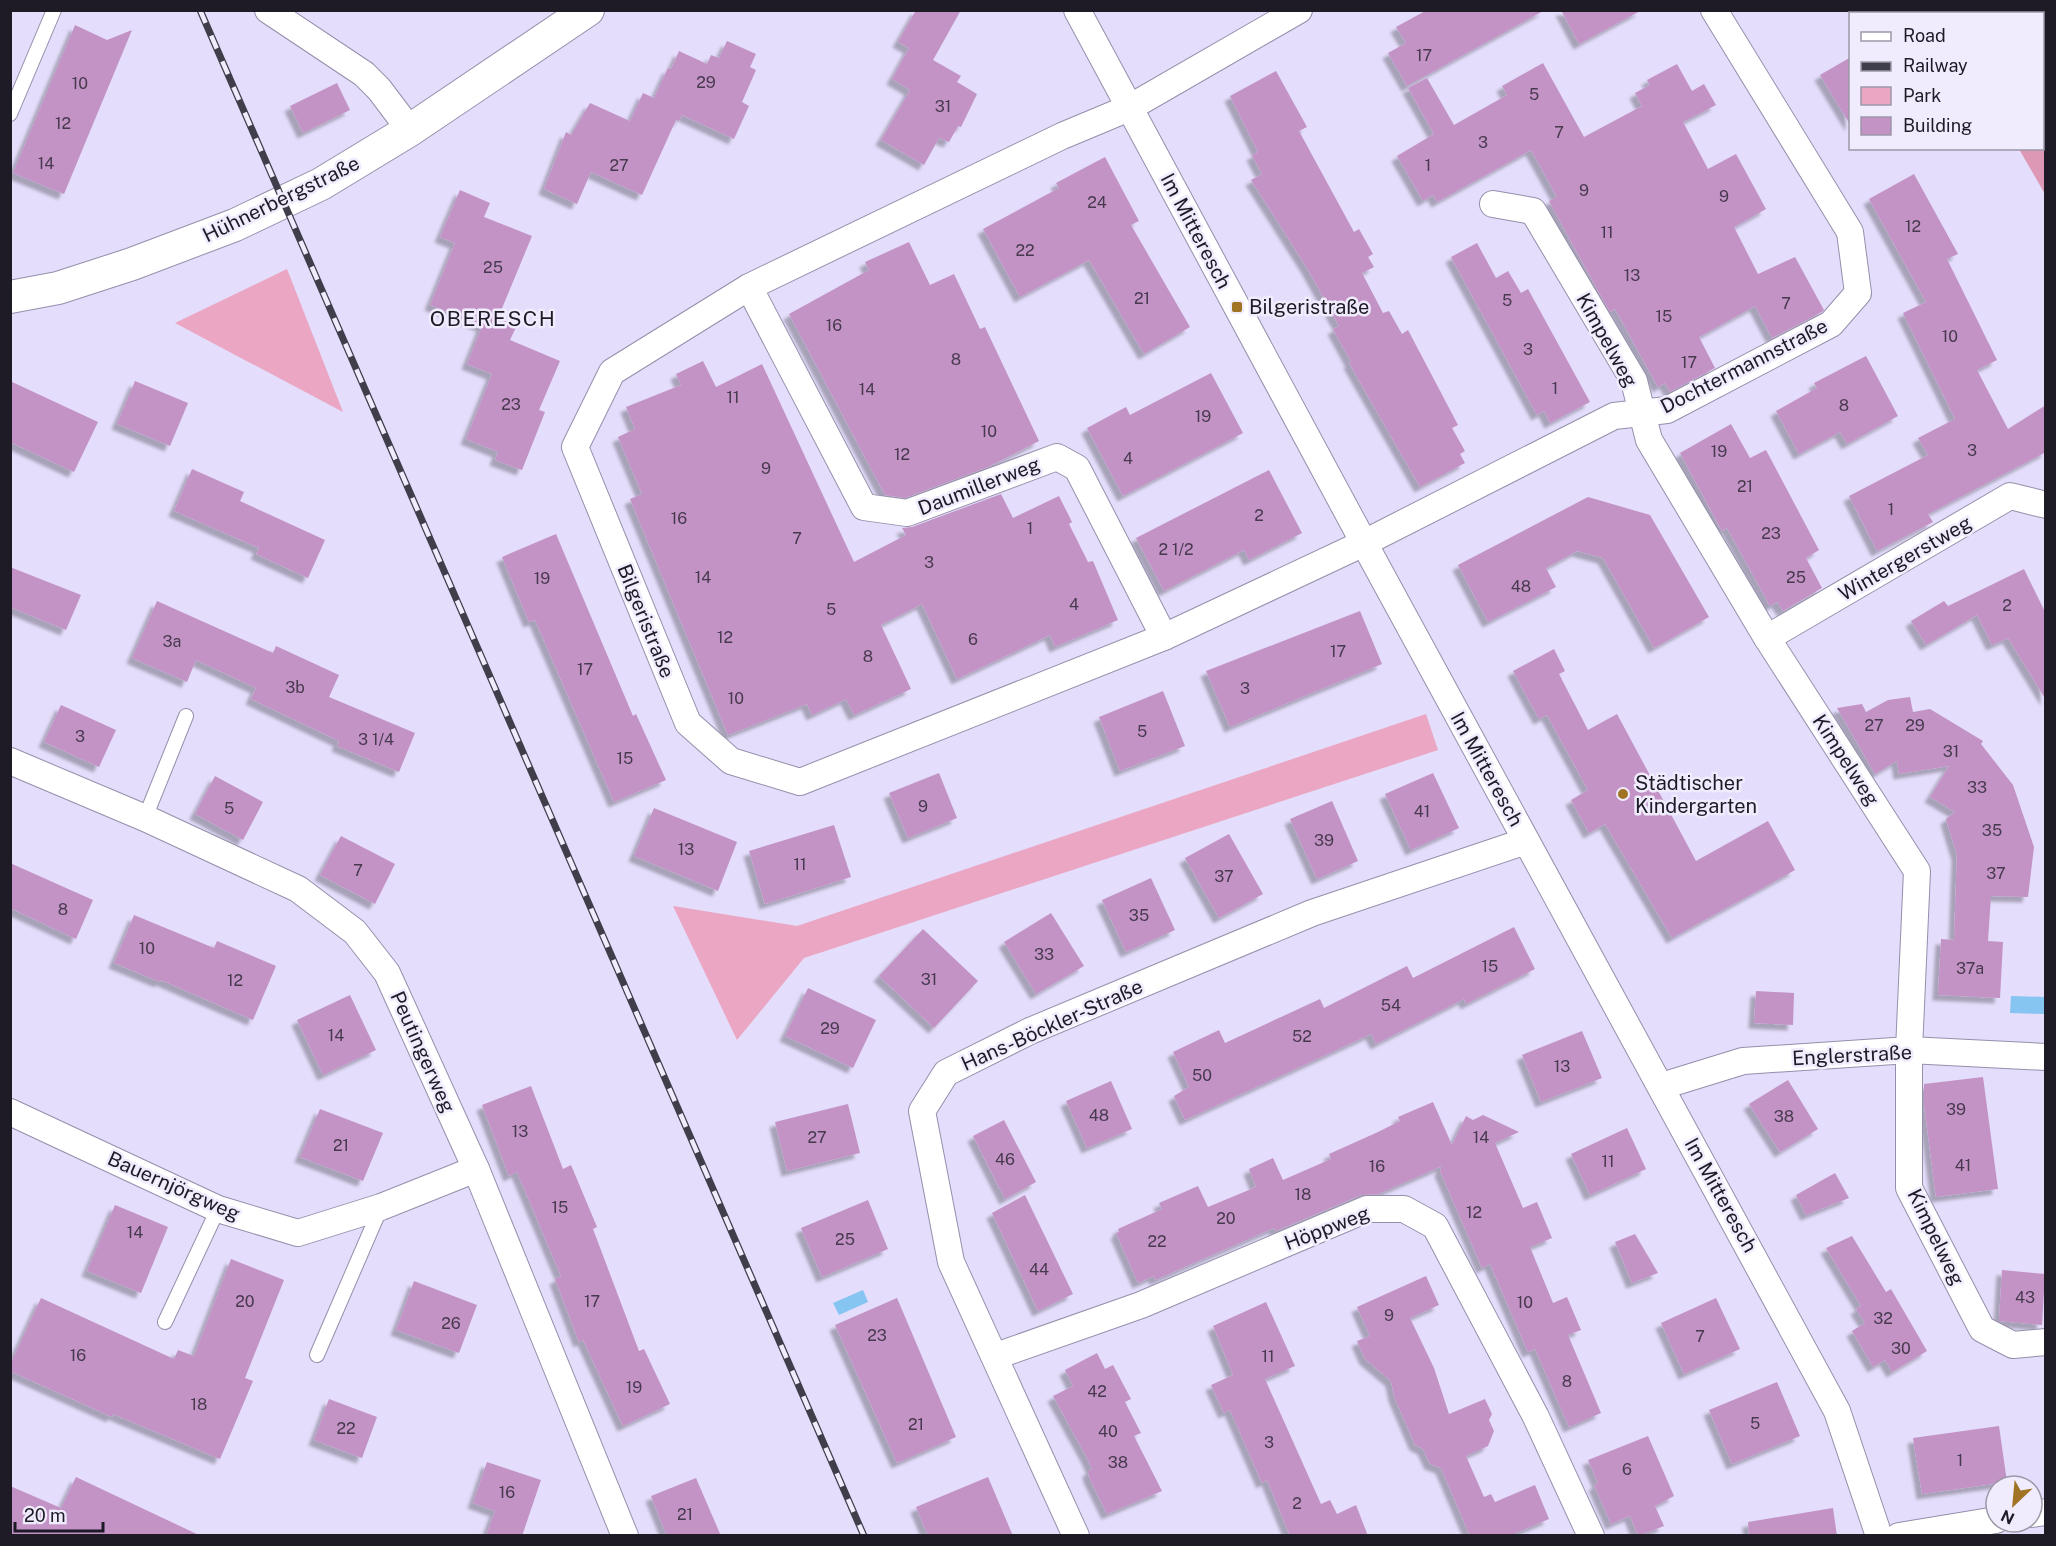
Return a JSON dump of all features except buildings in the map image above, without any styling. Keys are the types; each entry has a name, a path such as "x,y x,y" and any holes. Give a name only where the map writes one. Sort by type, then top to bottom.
{"street":[{"path":"268,10 364,74 379,89 410,130"},
{"name":"Hühnerbergstraße","path":"10,297 58,288 111,271 235,225 321,184 410,130 588,10"},
{"name":"Im Mitteresch","path":"1077,10 1364,543 1662,1086 1837,1411 1879,1536"},
{"path":"1129,108 1299,10"},
{"name":"Dochtermannstraße","path":"1364,543 1614,416 1667,410 1831,324 1858,293 1850,232 1714,10"},
{"name":"Bilgeristraße","path":"1129,108 1062,136 749,288 612,372 575,447 688,723 730,761 800,782 1164,637 1364,543"},
{"name":"Kimpelweg","path":"1493,204 1533,211 1634,381 1649,440 1767,638 1917,871 1909,1050 1909,1188 1982,1329 2013,1345 2046,1342"},
{"name":"Daumillerweg","path":"749,288 864,507 907,513 1057,457 1077,468 1164,637"},
{"name":"Wintergerstweg","path":"1767,638 2010,496 2046,505"},
{"name":"Peutingerweg","path":"10,762 145,818 298,889 355,932 387,973 476,1169 625,1536"},
{"name":"Hans-Böckler-Straße","path":"1076,1536 996,1356 951,1262 922,1111 946,1072 1030,1031 1312,912 1526,841"},
{"name":"Englerstraße","path":"1662,1086 1743,1061 1909,1050 2046,1057"},
{"name":"Bauernjörgweg","path":"10,1112 218,1209 298,1233 381,1207 476,1169"},
{"name":"Höppweg","path":"996,1356 1141,1305 1367,1209 1404,1209 1435,1226 1536,1416 1591,1536"},
{"path":"1899,1536 1984,1522"}],"lane":[{"path":"10,114 54,10"},
{"path":"145,818 186,716"},
{"path":"317,1355 381,1207"},
{"path":"165,1322 218,1209"}],"green space":[{"path":"287,269 343,412 175,323"},
{"path":"1426,714 1438,750 804,958 737,1040 673,906 797,926"}],"shaded area":[{"path":"2045,11 2045,194 2020,150 2044,150 2044,12 1934,12"}],"water":[{"path":"2011,996 2045,997 2045,1014 2010,1013"},
{"path":"863,1290 868,1302 839,1315 833,1303"}],"railway":[{"path":"200,10 864,1536"}],"place":[{"name":"Bilgeristraße","path":"1237,307"},
{"name":"Städtischer Kindergarten","path":"1623,794"}],"district":[{"name":"OBERESCH","path":"493,319"}]}
